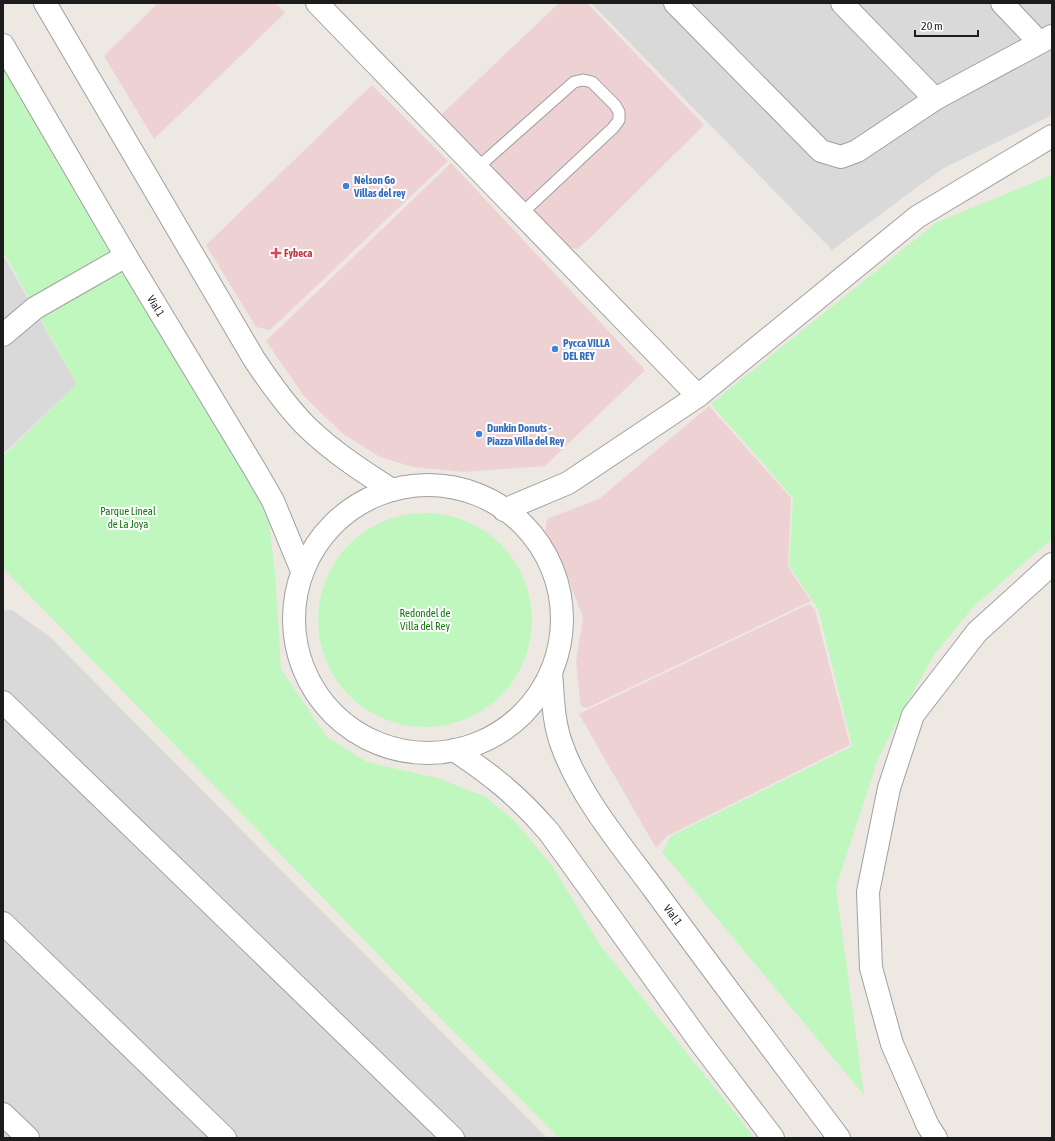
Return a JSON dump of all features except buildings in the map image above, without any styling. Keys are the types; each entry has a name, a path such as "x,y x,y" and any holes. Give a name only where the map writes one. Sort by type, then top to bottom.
{"street":[{"path":"45,3 254,359 268,380 306,427 352,465 392,490"},
{"path":"317,3 698,396"},
{"path":"675,3 821,151 841,157 857,151 935,99 1046,39 1002,3"},
{"path":"842,3 935,99"},
{"name":"Vial 1","path":"3,45 126,256 273,501 302,571"},
{"path":"504,510 568,482 698,396 917,216 1052,136"},
{"path":"3,335 35,308 126,256"},
{"path":"430,485 450,487 469,492 488,500 504,510 529,532 539,545 554,575 561,607 560,640 551,672 544,686 534,700 512,723 484,740 454,750 422,752 391,747 362,735 349,726 326,705 308,678 302,664 296,641 294,618 297,586 302,571 319,540 344,514 358,504 374,496 411,486 430,485"},
{"path":"936,1138 928,1126 892,1044 871,968 868,892 888,795 913,715 977,632 1052,564"},
{"name":"Vial 1","path":"551,672 555,721 561,744 584,790 601,817 701,954 839,1138"},
{"path":"3,702 454,1138"},
{"path":"454,750 493,777 513,794 530,810 549,832 700,1042 773,1138"},
{"path":"3,923 225,1138"},
{"path":"3,1114 28,1138"}],"lane":[{"path":"477,168 574,82 583,80 592,82 615,105 619,112 619,120 614,128 522,214"}],"shaded area":[{"path":"158,3 276,3 285,13 154,139 104,56"},
{"path":"559,3 587,3 704,125 589,239 577,249 564,246 440,116"},
{"path":"591,3 1052,3 1052,115 942,169 832,250"},
{"path":"372,85 448,161 270,330 256,327 206,245"},
{"path":"451,163 645,370 545,466 463,472 413,467 380,457 342,433 304,396 266,341"},
{"path":"3,255 77,384 3,454"},
{"path":"709,406 791,498 788,567 811,601 587,708 581,707 576,662 583,618 560,556 545,532 547,519 599,499"},
{"path":"809,604 815,610 850,745 667,836 656,848 579,714"},
{"path":"12,610 50,637 547,1138 3,1138 3,611"}],"green space":[{"name":"Parque Lineal de La Joya","path":"3,44 175,360 243,466 269,522 275,572 281,669 326,736 367,762 437,778 484,796 514,820 553,867 600,945 755,1138 559,1138 394,971 3,568 3,456 77,384 3,251"},
{"path":"1052,175 1052,539 974,606 934,655 904,708 878,759 836,887 864,1095 662,852 671,836 852,746 818,609 789,566 793,498 711,404 937,222"},
{"name":"Redondel de Villa del Rey","path":"425,513 446,515 466,521 484,531 501,544 514,561 524,579 530,599 532,620 530,641 524,661 514,679 501,696 484,709 466,719 446,725 425,727 404,725 384,719 366,709 349,696 336,679 326,661 320,641 318,620 320,599 326,579 336,561 349,544 366,531 384,521 404,515"}],"place":[{"name":"Nelson Go Villas del rey","path":"346,186"},
{"name":"Fybeca","path":"276,253"},
{"name":"Pycca VILLA DEL REY","path":"555,349"},
{"name":"Dunkin Donuts - Piazza Villa del Rey","path":"479,434"}]}
